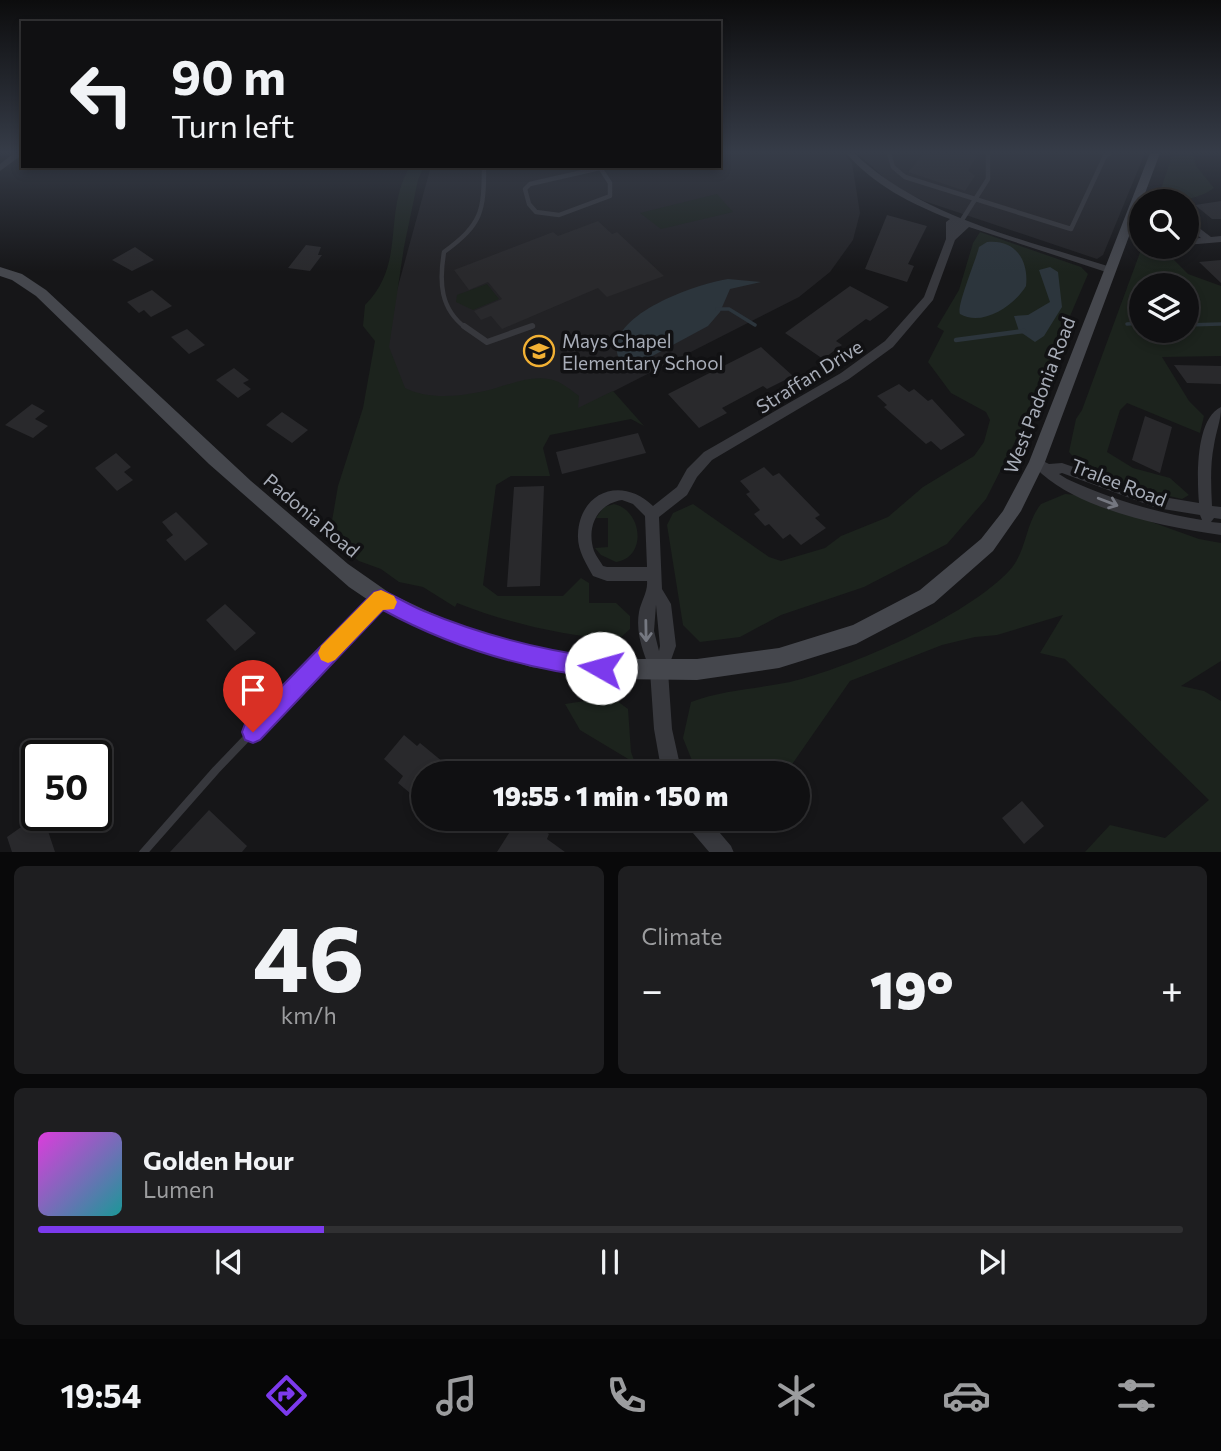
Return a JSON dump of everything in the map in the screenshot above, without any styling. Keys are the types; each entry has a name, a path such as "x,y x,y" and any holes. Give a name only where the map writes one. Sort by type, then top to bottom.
{"main road":[{"name":"West Padonia Road","path":"659,671 713,668 801,653 882,621 919,601 949,580 989,542 1044,466 1110,270 1140,193"},
{"name":"Padonia Road","path":"0,271 17,277 41,293 186,435 307,540 381,599 417,618 510,652 554,662 659,671"}],"street":[{"path":"898,193 962,220 1110,270"},
{"name":"Straffan Drive","path":"652,514 677,496 708,456 845,376 889,344 929,298 951,239 960,234 965,226 962,220"},
{"path":"1199,232 1209,240"},
{"path":"1199,241 1221,239"},
{"path":"1215,528 1206,512 1203,479 1214,420 1221,412"},
{"name":"Tralee Road","path":"1044,466 1062,468 1138,497 1221,513"},
{"name":"Tralee Road","path":"1044,466 1058,480 1129,510 1215,528"},
{"path":"654,574 607,574 598,571 584,547 586,517 596,503 604,499 630,497 638,500 652,514 655,591 648,602 647,645 659,671 663,729 669,761"},
{"path":"705,831 724,852"}],"lane":[{"path":"484,193 484,215 472,232 444,252 439,278 440,296 469,332 487,342 533,326"},
{"path":"526,193 533,211 558,217 610,196 611,193"},
{"path":"954,193 1064,229 1071,229 1088,193"},
{"path":"962,220 980,193"},
{"path":"143,852 216,770 381,599"}],"shaded area":[{"path":"400,193 415,193 389,347 405,388 422,394 451,396 480,392 528,379 547,379 562,384 579,396 578,408 613,391 644,426 631,419 550,435 543,448 550,476 511,476 496,485 483,585 498,596 563,596 581,578 589,583 589,603 616,603 630,616 630,629 618,640 536,628 457,603 455,607 423,587 399,582 381,569 359,561 338,545 332,521 338,486 363,408 375,341 363,326 365,305 378,289 386,272"},
{"name":"Mays Chapel Elementary School","path":"424,193 857,193 860,213 853,240 830,272 799,297 559,419 340,541 397,290"},
{"path":"907,193 1129,193 1103,255 1097,259 924,201"},
{"path":"717,194 733,212 661,229 640,213"},
{"path":"980,232 1081,267 1088,274 1023,426 986,499 947,544 864,587 781,615 740,637 700,642 683,625 667,525 673,513 693,504 769,557 781,561 825,548 841,536 888,517 923,487 974,456 984,442 990,420 986,412 951,393 928,362 944,331 937,327 959,290 973,243"},
{"path":"987,242 1005,244 1018,253 1025,268 1026,286 1014,301 997,312 978,318 969,317 960,314 961,302 979,247"},
{"path":"1138,259 1173,259 1187,273 1132,273"},
{"path":"1050,267 1058,272 1062,307 1044,336 1035,342 1019,331 1014,316 1028,315 1050,302 1039,270"},
{"path":"1199,278 1221,286 1221,356 1162,357 1189,401 1204,416 1200,433 1127,403 1120,410 1107,452 1133,468 1170,478 1189,495 1182,499 1137,488 1105,477 1079,462 1069,452 1076,419 1082,410 1129,282 1129,343 1199,343"},
{"path":"728,279 761,282 730,289 720,312 708,326 632,367 620,361 617,345 623,330 636,317 675,295"},
{"path":"487,284 499,299 473,310 456,302 457,295"},
{"path":"1065,494 1076,495 1199,539 1221,543 1221,661 1181,686 1204,691 1221,701 1221,852 1085,852 1110,825 1165,838 1209,800 1065,659 1040,653 1063,615 997,635 942,645 850,681 794,761 692,761 683,738 691,702 815,675 875,653 937,622 990,588 1009,571 1019,555 1041,504"},
{"path":"614,504 631,515 638,533 633,552 616,562 601,555 595,548 608,547 608,518 596,518 604,507"},
{"path":"591,700 617,701 628,709 631,752 634,761 580,730 565,704"}],"building":[{"path":"1221,201 1221,219 1212,219 1199,208 1199,204"},
{"path":"887,215 927,226 908,264 914,266 907,282 865,269"},
{"path":"598,221 612,234 617,232 664,276 607,297 598,288 502,329 491,316 481,320 474,311 502,299 488,282 469,290 454,270 553,232 558,236"},
{"path":"306,245 321,247 318,255 322,255 310,271 288,268"},
{"path":"135,247 154,260 132,271 112,260"},
{"path":"1221,260 1221,283 1199,262"},
{"path":"850,286 889,307 870,321 866,319 836,341 842,345 823,359 785,333"},
{"path":"152,290 172,306 151,317 144,310 139,313 127,302"},
{"path":"187,329 205,345 189,354 171,337"},
{"path":"761,347 793,376 767,389 763,386 722,408 727,413 699,428 668,394"},
{"path":"1174,365 1221,366 1221,384 1187,383"},
{"path":"234,368 249,380 243,383 251,389 238,398 216,380"},
{"path":"899,384 909,392 914,389 928,401 932,399 965,435 941,450 931,441 926,444 884,407 887,405 877,396"},
{"path":"32,404 45,411 35,419 48,426 33,438 5,425"},
{"path":"282,412 308,430 292,443 266,425"},
{"path":"1145,416 1172,427 1160,473 1132,460"},
{"path":"638,433 646,453 562,474 556,452"},
{"path":"116,453 131,467 124,472 133,480 117,491 95,468"},
{"path":"764,467 773,476 779,473 820,515 815,518 826,528 801,545 790,534 783,539 769,524 765,526 754,514 760,510 746,494 750,492 740,481"},
{"path":"544,486 540,586 507,587 514,487"},
{"path":"176,512 208,544 185,561 166,540 173,535 162,522"},
{"path":"225,604 256,633 235,651 206,620"},
{"path":"404,735 417,746 420,743 442,761 411,761 410,793 398,783 403,776 384,759"},
{"path":"1022,801 1044,826 1024,844 1002,818"},
{"path":"209,810 247,846 242,852 170,852"},
{"path":"21,827 21,831 48,831 55,852 12,852 7,837"},
{"path":"510,831 545,831 549,834 547,839 565,852 497,852"}],"waterway":[{"path":"717,309 729,309 755,325"},
{"path":"1199,325 1221,324"},
{"path":"956,340 1024,331"}],"slow traffic":[{"path":"328,653 381,599 388,602"}],"place":[{"name":"Mays Chapel Elementary School","path":"539,351"}],"route":[{"path":"253,732 381,599 417,618 510,652 554,662 601,668"}]}
